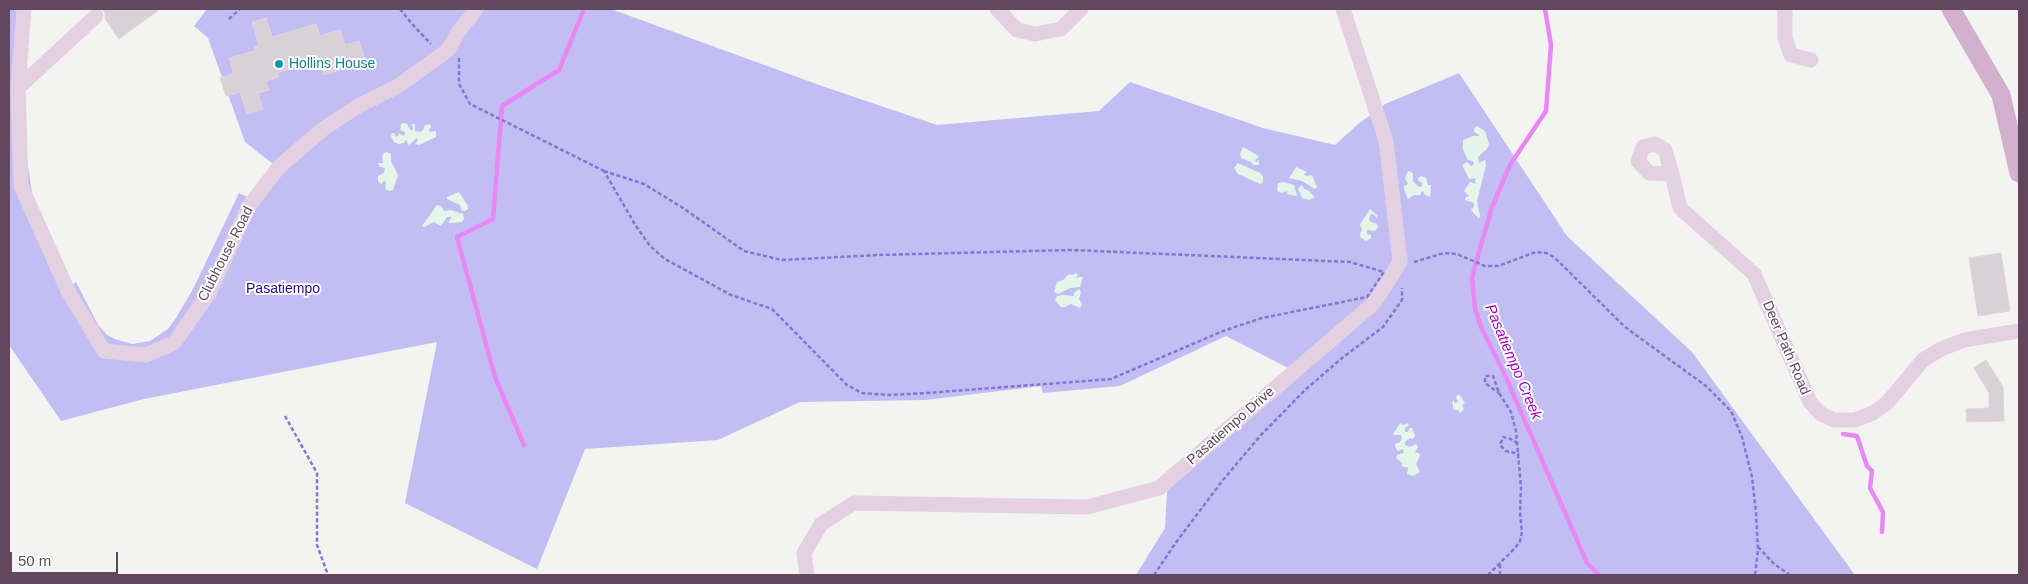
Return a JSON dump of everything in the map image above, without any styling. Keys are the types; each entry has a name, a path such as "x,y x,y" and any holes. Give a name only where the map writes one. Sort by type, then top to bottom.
{"main road":[{"path":"1951,9 2000,95 2019,173"}],"street":[{"name":"Clubhouse Road","path":"24,9 18,88 21,186 68,291 104,351 146,355 174,343 209,294 249,206 278,167 323,128 358,106 398,86 448,50 459,31 476,9"},
{"path":"997,9 1017,30 1035,34 1061,29 1081,9"},
{"name":"Pasatiempo Drive","path":"807,575 804,553 821,524 854,503 1087,507 1159,488 1374,303 1392,277 1400,261 1386,141 1343,9"},
{"path":"1786,9 1785,38 1791,55 1811,60"},
{"path":"18,88 96,16"},
{"name":"Deer Path Road","path":"1672,174 1680,208 1754,274 1810,402 1820,414 1834,420 1854,420 1872,413 1887,403 1923,360 1941,349 1964,340 2019,331"}],"path":[{"path":"229,19 240,9"},
{"path":"470,104 604,171 644,184 683,208 744,251 775,259 1071,250 1350,262 1384,272 1367,297 1262,318 1223,331 1111,379 936,393 890,395 862,392 847,384 772,309 731,295 665,259 650,246 636,226 604,171"},
{"path":"1412,263 1444,253 1457,254 1485,266 1498,266 1536,252 1546,253 1554,257 1625,327 1706,386 1731,411 1742,437 1752,477 1758,547 1755,575"},
{"path":"1154,575 1176,541 1223,480 1262,435 1305,390 1342,358 1383,327 1402,300 1403,290 1392,277"},
{"path":"1488,575 1520,541 1522,532 1519,454 1511,412 1498,393 1492,376 1485,376 1484,383 1498,393"},
{"path":"285,416 317,473 317,545 328,575"},
{"path":"1518,445 1514,440 1503,437 1500,445 1506,451 1519,454"},
{"path":"1758,547 1774,564 1790,575"},
{"path":"1500,563 1500,575"}],"green space":[{"name":"Pasatiempo","path":"9,9 25,9 22,127 33,199 73,284 76,282 98,325 107,335 132,344 150,341 168,329 193,289 239,193 257,201 278,168 245,142 208,38 194,26 207,9 611,9 822,86 937,125 1099,111 1130,82 1263,128 1335,145 1357,125 1385,104 1459,73 1567,236 1692,352 1855,575 1136,575 1165,528 1168,474 1292,370 1226,336 1120,386 1043,393 1041,386 925,400 800,402 718,440 585,449 537,569 405,503 437,342 144,399 61,421 9,345"}],"sand":[{"path":"401,124 407,124 411,131 413,129 412,124 415,124 415,131 420,132 425,125 430,124 429,130 430,132 436,131 436,137 419,145 415,144 418,140 417,138 409,145 406,140 404,143 399,144 394,142 391,136 392,133 396,137 399,133 403,136 405,134 405,132 400,130"},
{"path":"1477,126 1485,131 1489,144 1487,149 1478,157 1479,163 1485,160 1486,165 1477,201 1479,219 1471,210 1474,203 1465,200 1469,196 1464,191 1470,182 1477,184 1475,182 1476,178 1469,179 1462,165 1467,162 1471,166 1474,164 1473,161 1468,160 1463,150 1463,140 1479,136 1474,132 1474,128"},
{"path":"1243,147 1259,157 1255,160 1256,162 1259,160 1259,165 1253,165 1251,162 1241,158 1240,154"},
{"path":"386,152 391,154 391,161 398,175 393,190 390,191 385,189 386,182 384,181 381,184 378,181 378,176 384,173 385,168 380,167 378,163 383,163 382,155"},
{"path":"1238,163 1260,173 1263,176 1263,182 1261,184 1238,174 1234,168"},
{"path":"1296,167 1307,172 1304,174 1306,176 1312,175 1317,187 1315,189 1302,181 1289,178"},
{"path":"1408,171 1413,173 1413,181 1419,187 1422,186 1422,183 1418,178 1421,176 1426,178 1428,185 1431,185 1430,197 1425,195 1423,191 1421,195 1414,195 1408,199 1404,186 1408,184 1405,178"},
{"path":"1284,182 1294,185 1296,196 1287,194 1287,191 1282,193 1277,191 1278,183"},
{"path":"1302,185 1304,189 1308,190 1315,197 1309,200 1302,198 1298,188"},
{"path":"459,192 468,206 468,209 465,211 462,211 460,205 447,199 447,197"},
{"path":"437,205 441,206 444,211 450,210 463,214 464,219 462,222 450,223 448,222 452,217 447,217 441,226 434,222 424,227 422,226"},
{"path":"1370,209 1377,215 1377,218 1373,214 1370,215 1369,221 1377,224 1378,227 1375,231 1367,230 1367,234 1371,235 1371,238 1366,241 1360,237 1362,230 1360,224"},
{"path":"1076,273 1078,275 1076,279 1083,277 1080,287 1070,288 1058,294 1054,292 1057,282 1063,280 1069,274"},
{"path":"1079,289 1081,292 1079,299 1082,304 1080,308 1071,304 1061,307 1055,300 1057,296 1074,296 1074,293"},
{"path":"1459,394 1465,403 1462,405 1464,409 1460,413 1458,410 1454,410 1452,402 1454,400 1454,403 1458,402 1456,397"},
{"path":"1400,423 1403,425 1408,423 1409,425 1405,428 1405,432 1412,428 1415,436 1413,439 1410,438 1405,442 1405,445 1410,447 1416,444 1418,447 1415,452 1420,454 1416,464 1420,472 1413,476 1407,474 1408,467 1402,467 1402,463 1396,458 1397,455 1404,453 1403,449 1398,451 1395,447 1396,443 1399,443 1402,439 1401,435 1393,434"}],"building":[{"path":"102,9 160,9 119,39 105,19 105,13"},
{"name":"Hollins House","path":"266,18 272,37 316,24 320,36 340,30 345,45 359,41 366,62 324,75 319,60 277,73 279,77 266,81 269,90 258,93 263,109 247,114 240,92 226,96 220,78 234,73 229,58 255,51 254,47 259,46 252,22"},
{"path":"2001,253 2010,311 1978,316 1969,258"},
{"path":"1986,360 2003,387 2004,421 1967,422 1966,409 1989,408 1989,393 1974,368"}],"waterway":[{"path":"524,445 495,377 457,237 493,219 502,106 559,70 584,9"},
{"name":"Pasatiempo Creek","path":"1545,9 1551,45 1546,111 1510,165 1492,207 1472,277 1475,309 1481,327 1504,373 1587,563 1599,575"},
{"path":"1843,434 1857,436 1867,466 1872,471 1870,488 1883,512 1882,532"}],"place":[{"name":"Hollins House","path":"279,64"}]}
